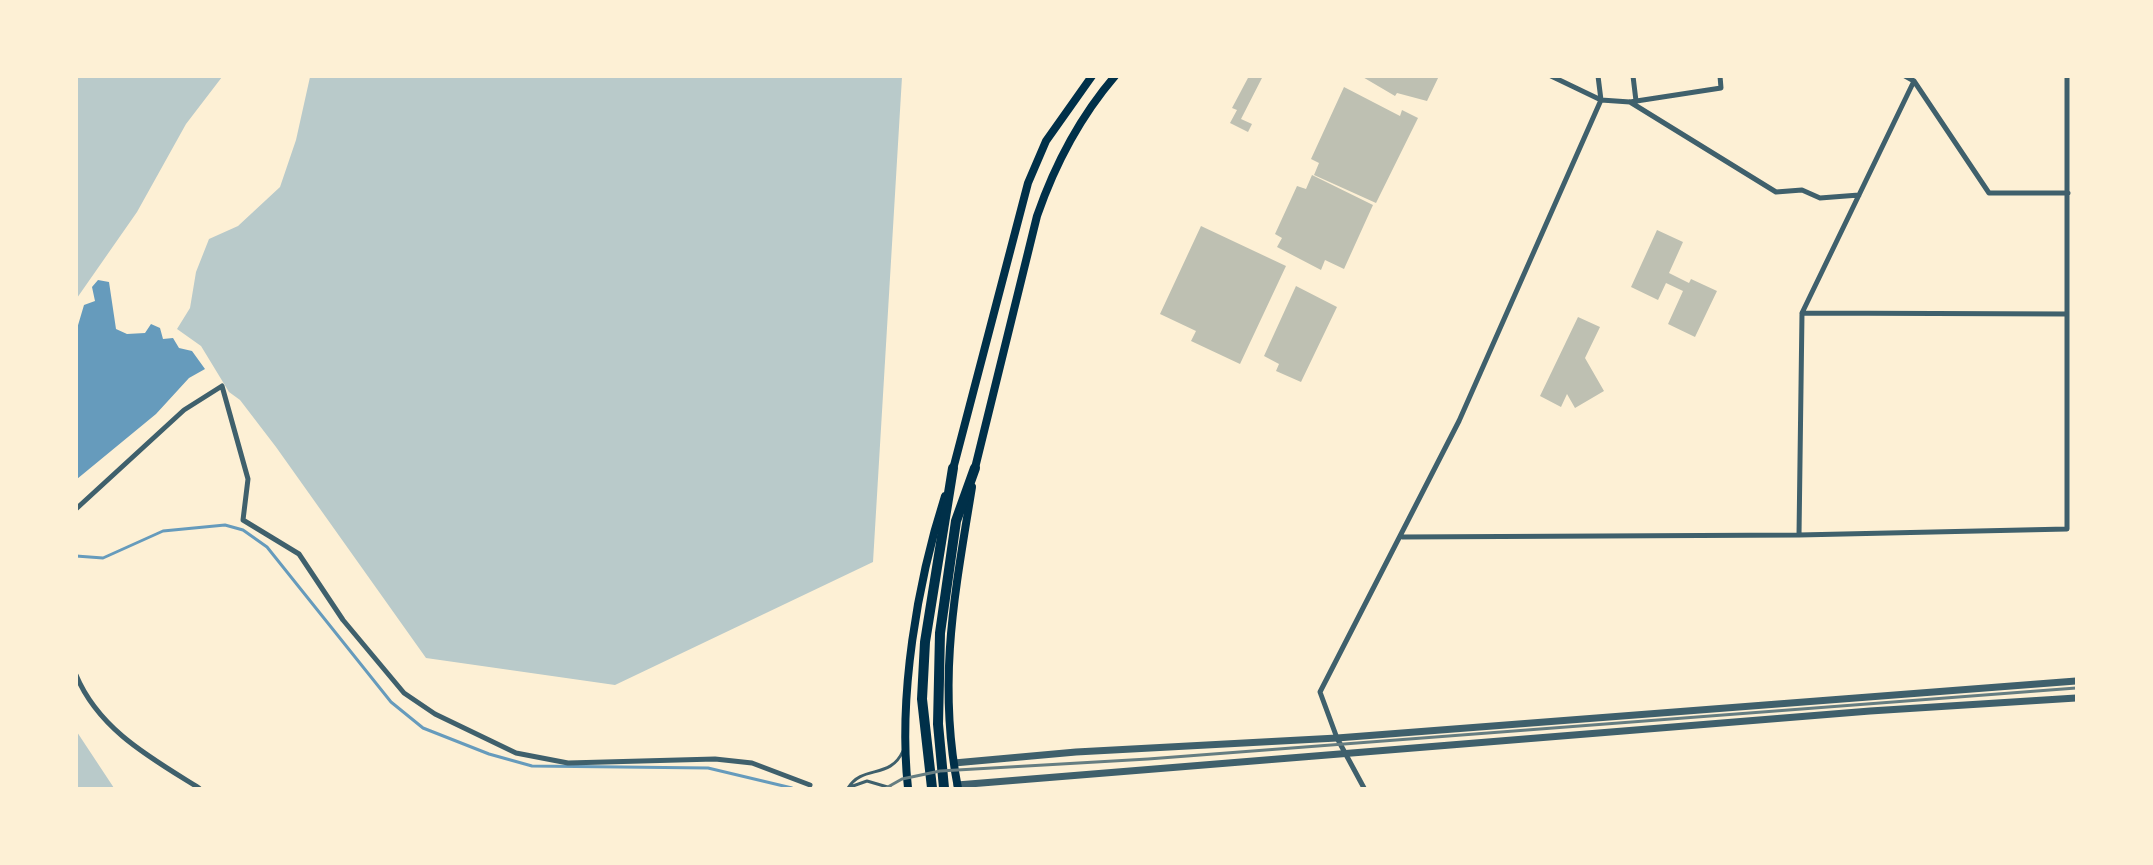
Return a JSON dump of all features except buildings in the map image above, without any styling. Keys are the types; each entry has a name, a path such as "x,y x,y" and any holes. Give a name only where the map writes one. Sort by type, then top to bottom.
{"highway":[{"path":"932,789 922,699 925,642 954,468"},
{"path":"944,789 938,724 940,633 956,521 975,468"}],"main road":[{"path":"908,789 905,746 915,632 929,543 954,468 977,369 1028,183 1046,141 1092,76"},
{"path":"957,787 947,708 947,662 950,622 975,468 1037,216 1050,178 1093,102 1115,76"}],"street":[{"path":"1551,76 1601,100 1633,101 1721,88 1720,76"},
{"path":"1364,789 1337,738 1320,692 1402,537 1459,421 1601,100 1598,76"},
{"path":"1633,76 1633,101"},
{"path":"1905,76 1914,81 1989,193 2068,193"},
{"path":"1402,537 1799,535 2067,529 2067,76"},
{"path":"1799,535 1802,313 1914,81"},
{"path":"1633,101 1776,192 1802,190 1820,198 1859,195"},
{"path":"1802,313 2067,314"},
{"path":"76,509 184,410 222,386 248,479 243,520 299,554 343,620 404,693 435,714 516,753 568,763 715,759 752,763 810,785"},
{"path":"76,675 100,716 136,747 199,789"},
{"path":"954,763 1109,750 1337,738 2076,681"},
{"path":"957,787 1870,711 2076,698"}],"lane":[{"path":"848,789 860,776 895,765 905,746"},
{"path":"848,789 867,781 891,789"}],"shaded area":[{"path":"77,76 222,77 186,124 137,212 77,298"},
{"path":"310,77 902,77 873,562 615,685 426,658 276,447 240,400 229,392 201,346 177,329 190,308 196,272 209,239 238,226 280,187 296,140"},
{"path":"77,732 114,788 77,788"}],"water":[{"path":"98,280 109,282 116,329 127,334 145,333 151,324 160,328 163,339 173,338 179,348 192,351 205,369 189,378 156,414 77,479 76,332 84,305 95,301 92,287"}],"waterway":[{"path":"76,556 103,558 163,531 225,525 243,530 267,547 391,702 423,728 489,754 532,766 708,768 792,788"}],"railway":[{"path":"886,788 902,779 940,771 1148,759 2076,688"}]}
